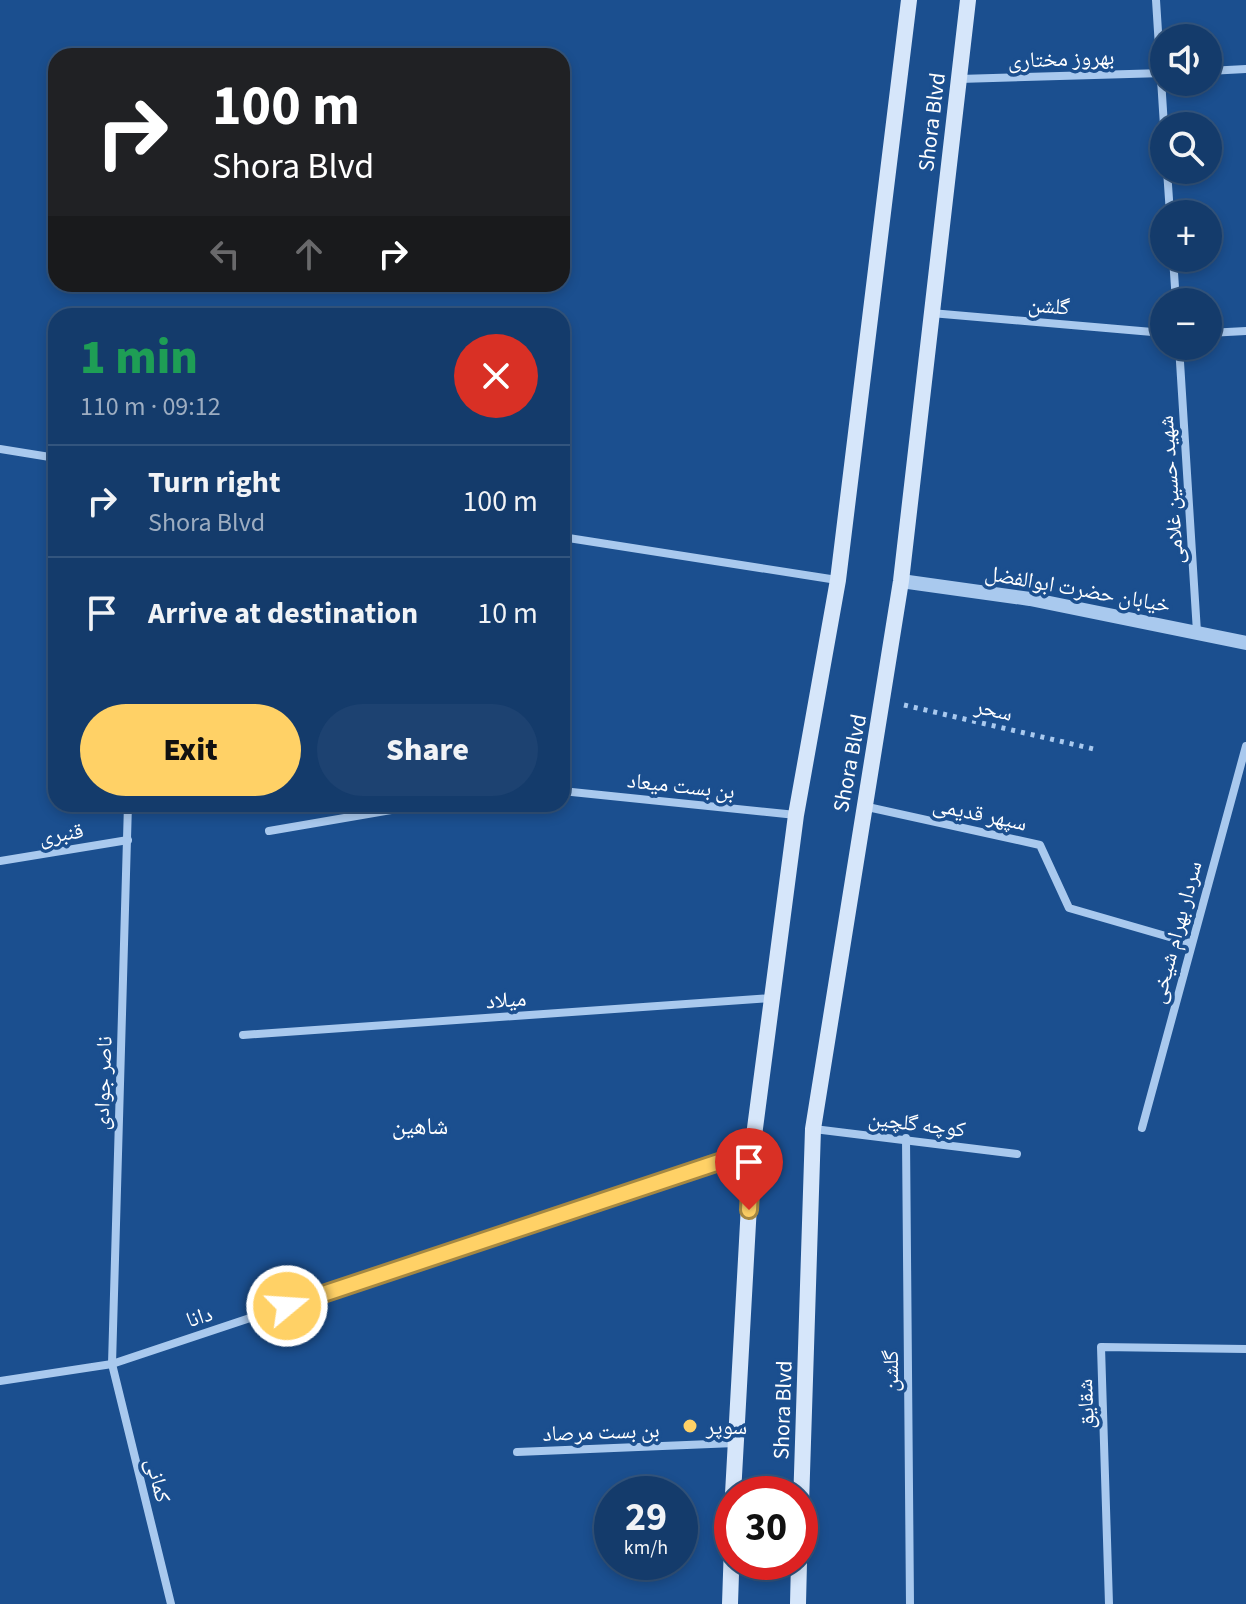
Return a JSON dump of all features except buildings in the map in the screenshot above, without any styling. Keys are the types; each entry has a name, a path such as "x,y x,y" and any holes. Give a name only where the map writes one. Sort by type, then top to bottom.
{"main road":[{"name":"Shora Blvd","path":"734,1476 752,1151 796,815 838,580 909,0"},
{"name":"Shora Blvd","path":"802,1476 813,1129 862,805 884,701 901,581 968,0"},
{"path":"730,1604 731,1580"},
{"path":"798,1604 799,1580"}],"street":[{"path":"1156,0 1158,24"},
{"path":"1222,70 1246,69"},
{"name":"بهروز مختاری","path":"958,79 1150,74"},
{"name":"گلشن","path":"930,313 1150,332"},
{"path":"1222,332 1246,331"},
{"name":"شهید حسین غلامی","path":"1180,360 1197,632"},
{"path":"0,449 48,457"},
{"path":"570,538 838,580"},
{"name":"خیابان حضرت ابوالفضل","path":"901,581 1030,599 1246,643"},
{"name":"سردار بهرام شیخی","path":"1142,1128 1246,746"},
{"name":"بن بست میعاد","path":"570,792 796,815"},
{"name":"سپهر قدیمی","path":"862,805 1040,845 1069,908 1190,943"},
{"name":"ناصر جوادی","path":"112,1364 128,812"},
{"path":"269,831 379,812"},
{"name":"قنبری","path":"0,861 128,840"},
{"name":"میلاد","path":"243,1035 772,998"},
{"name":"کوچه گلچین","path":"813,1129 1017,1154"},
{"name":"گلشن","path":"906,1138 910,1604"},
{"name":"دانا","path":"0,1381 112,1364 752,1151"},
{"name":"شقایق","path":"1109,1604 1101,1347 1246,1349"},
{"name":"کمانی","path":"112,1364 171,1604"},
{"name":"بن بست مرصاد","path":"517,1452 735,1443"}],"path":[{"name":"سحر","path":"884,701 1098,750"}],"place":[{"name":"سوپر","path":"690,1426"}],"district":[{"name":"شاهین","path":"420,1126"}],"route":[{"path":"287,1306 752,1151 749,1210"}]}
